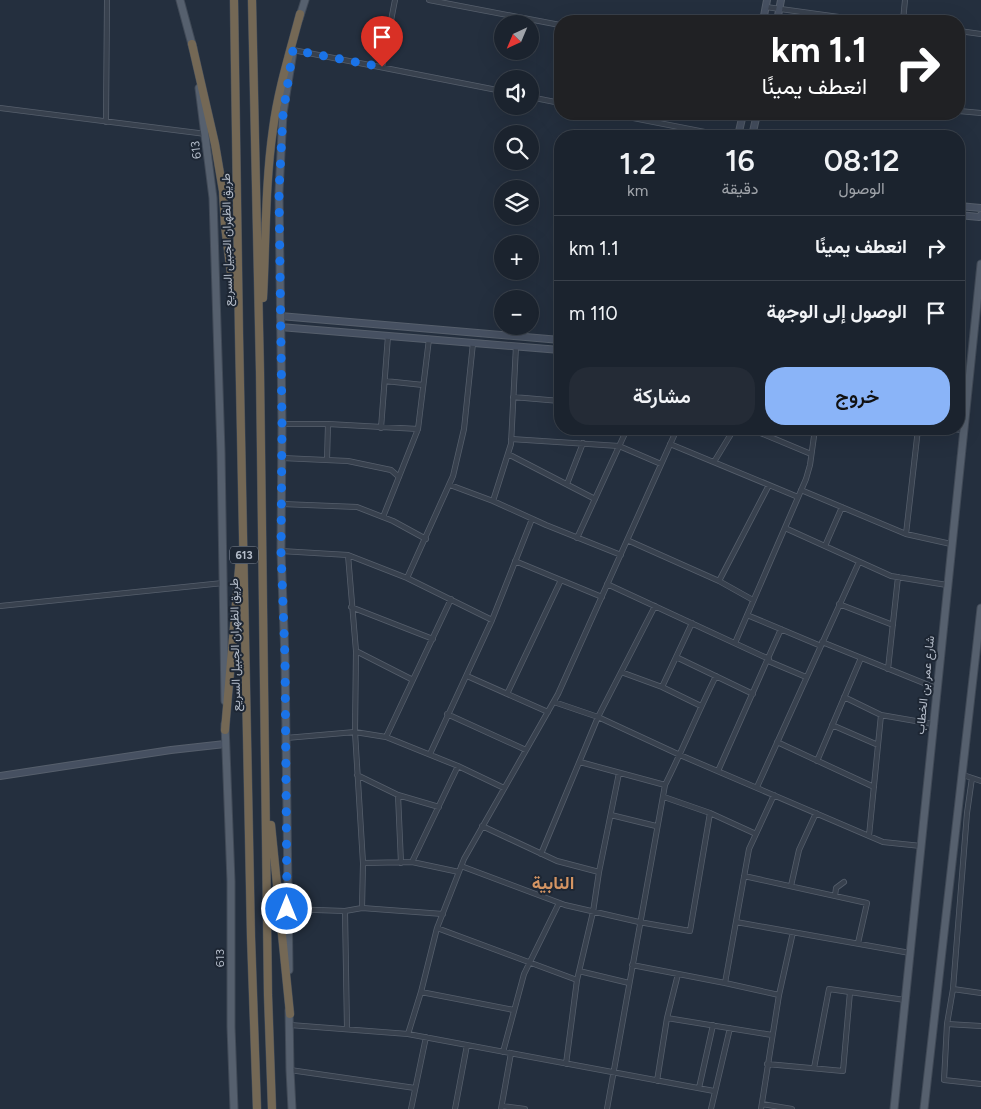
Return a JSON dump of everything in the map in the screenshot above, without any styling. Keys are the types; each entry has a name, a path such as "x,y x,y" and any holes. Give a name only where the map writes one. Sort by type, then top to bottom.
{"highway":[{"name":"طريق الظهران الجبيل السريع","path":"234,0 251,937 257,1109"},
{"name":"613","path":"252,0 260,372 268,995 272,1109"},
{"path":"260,372 267,199 273,129 283,78 300,14"},
{"path":"192,44 216,144 239,334"},
{"path":"225,730 244,515"},
{"path":"266,771 290,1014"}],"main road":[{"name":"613","path":"180,0 192,44 206,134 213,198 221,452 225,730 231,881 231,1027 234,1109"},
{"path":"292,1109 287,909 285,658 281,551 282,424 279,192 283,114 293,50 300,14 305,0"},
{"name":"شارع عمر بن الخطاب","path":"965,410 981,264"},
{"name":"شارع عمر بن الخطاب","path":"894,1109 962,435"},
{"path":"924,1109 963,775 978,666 981,608"}],"street":[{"path":"106,122 107,0"},
{"path":"382,67 395,0"},
{"path":"429,0 554,24"},
{"path":"778,15 781,0"},
{"path":"904,15 905,0"},
{"path":"766,4 779,9 824,15"},
{"path":"965,33 981,34"},
{"path":"293,50 494,89"},
{"path":"539,99 554,102"},
{"path":"0,108 206,134"},
{"path":"965,112 981,113"},
{"path":"644,120 694,130"},
{"path":"965,207 981,208"},
{"path":"965,216 981,216"},
{"path":"280,316 554,340"},
{"path":"365,334 366,324"},
{"path":"280,327 554,349"},
{"path":"380,428 388,336"},
{"path":"383,517 418,429 428,339"},
{"path":"407,578 450,484 464,429 473,343"},
{"path":"493,500 511,439 516,346"},
{"path":"385,381 424,385"},
{"path":"513,397 554,400"},
{"path":"282,424 328,424 418,429"},
{"path":"327,460 328,424"},
{"path":"578,538 624,435"},
{"path":"408,1034 437,928 464,859 554,702 674,435"},
{"path":"714,462 730,435"},
{"path":"766,435 811,454"},
{"path":"735,643 801,490 810,465 814,435"},
{"path":"906,534 917,435"},
{"path":"511,439 583,442 619,446 661,464"},
{"path":"567,484 583,442"},
{"path":"670,444 798,497"},
{"path":"508,454 595,499"},
{"path":"282,458 348,461 391,470 399,477"},
{"path":"450,484 493,500 532,519 620,555"},
{"path":"719,582 769,485"},
{"path":"801,490 906,534 951,544"},
{"path":"282,504 356,507 383,517 426,539"},
{"path":"825,546 842,508"},
{"path":"430,754 492,620 532,519"},
{"path":"785,528 891,576 947,585"},
{"path":"627,540 754,600"},
{"path":"281,551 348,555 407,578 492,620"},
{"path":"348,555 356,651 355,732 363,863 362,908"},
{"path":"515,561 602,596"},
{"path":"757,788 858,562"},
{"path":"888,668 898,577"},
{"path":"507,694 561,580"},
{"path":"0,606 223,583"},
{"path":"608,584 806,677"},
{"path":"386,737 451,599"},
{"path":"840,604 893,625"},
{"path":"541,854 598,717 655,606"},
{"path":"351,607 433,639"},
{"path":"747,615 936,688"},
{"path":"662,687 692,623"},
{"path":"718,771 782,629"},
{"path":"356,651 413,680"},
{"path":"676,657 753,694"},
{"path":"817,760 861,658"},
{"path":"621,672 662,687 701,706"},
{"path":"467,676 548,712"},
{"path":"607,1109 665,784 716,676"},
{"path":"844,697 881,715 933,724"},
{"path":"554,702 598,717 680,755 883,842 920,846"},
{"path":"447,714 526,750"},
{"path":"869,836 881,715"},
{"path":"832,726 878,745"},
{"path":"286,738 355,732 386,737 458,766 504,788"},
{"path":"777,742 874,787"},
{"path":"0,776 171,750 226,744"},
{"path":"580,762 665,784"},
{"path":"412,862 458,766"},
{"path":"566,1064 577,980 593,912 619,773"},
{"path":"357,775 398,795 439,807"},
{"path":"963,775 981,781"},
{"path":"972,778 967,813 953,989 947,1024 944,1080 981,1084"},
{"path":"398,795 402,863"},
{"path":"725,983 749,849 774,795"},
{"path":"664,797 710,813 756,834"},
{"path":"363,863 412,862 460,869 559,903 593,912 690,931 710,813"},
{"path":"791,886 799,850 816,813"},
{"path":"611,815 656,826"},
{"path":"482,826 557,861 599,872"},
{"path":"744,876 866,903 858,943"},
{"path":"834,896 836,888 844,882"},
{"path":"503,1052 524,974 559,903"},
{"path":"287,909 345,911 362,908 442,914"},
{"path":"345,911 347,1029"},
{"path":"736,922 910,952"},
{"path":"437,928 577,980"},
{"path":"792,1109 761,1107 779,995 793,932"},
{"path":"632,966 779,995"},
{"path":"580,971 629,983"},
{"path":"657,1081 667,1018 678,974"},
{"path":"814,1068 829,989 905,1000"},
{"path":"953,989 981,993"},
{"path":"421,992 514,1010"},
{"path":"768,1064 843,1071 850,992"},
{"path":"667,1018 772,1035"},
{"path":"947,1024 981,1026"},
{"path":"290,1025 408,1034 714,1091"},
{"path":"699,1088 713,1025"},
{"path":"711,1109 730,1028"},
{"path":"411,1109 426,1037"},
{"path":"455,1109 467,1045"},
{"path":"511,1054 502,1107 525,1109"},
{"path":"290,1070 415,1088"}],"district":[{"name":"النابية","path":"553,883"}],"route":[{"path":"287,909 285,658 281,551 282,424 279,192 283,114 293,50 382,67"}]}
